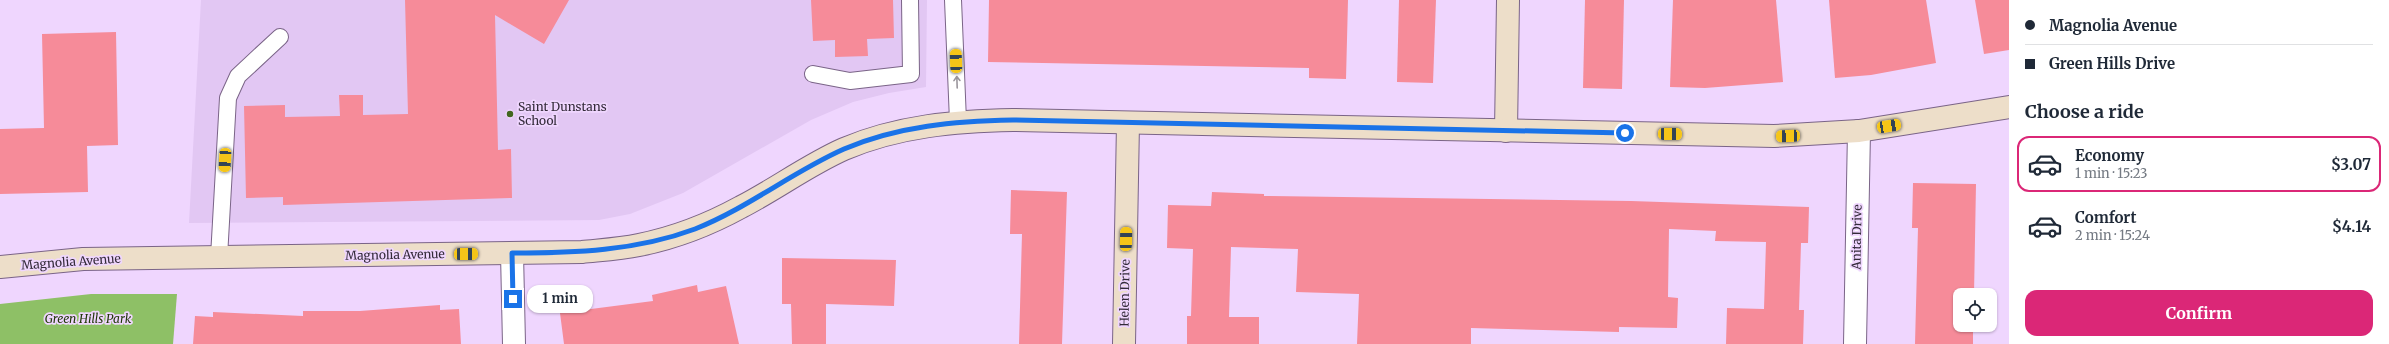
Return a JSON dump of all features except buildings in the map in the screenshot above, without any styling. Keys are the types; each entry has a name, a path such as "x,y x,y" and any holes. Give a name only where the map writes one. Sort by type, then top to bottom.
{"main road":[{"path":"1506,131 1508,0"},
{"name":"Magnolia Avenue","path":"0,267 83,259 582,252 632,246 694,229 742,207 789,177 845,149 904,130 958,121 1774,136 1859,131 2009,107"},
{"name":"Helen Drive","path":"1124,344 1128,123"}],"street":[{"name":"Anita Drive","path":"1855,344 1859,131"},
{"path":"512,253 514,344"}],"lane":[{"path":"813,74 850,81 911,74 910,0"},
{"path":"953,0 958,121"},
{"path":"219,257 228,98 238,76 280,36"}],"shaded area":[{"name":"Saint Dunstans School","path":"201,0 927,0 926,87 889,93 853,102 811,120 683,193 630,214 599,220 189,223"}],"green space":[{"name":"Green Hills Park","path":"91,294 177,294 173,344 0,344 0,304"}],"place":[{"name":"Saint Dunstans School","path":"510,114"}],"route":[{"path":"513,299 512,253 582,252 639,245 694,229 742,207 789,177 845,149 904,130 958,121 1013,120 1625,133"}]}
